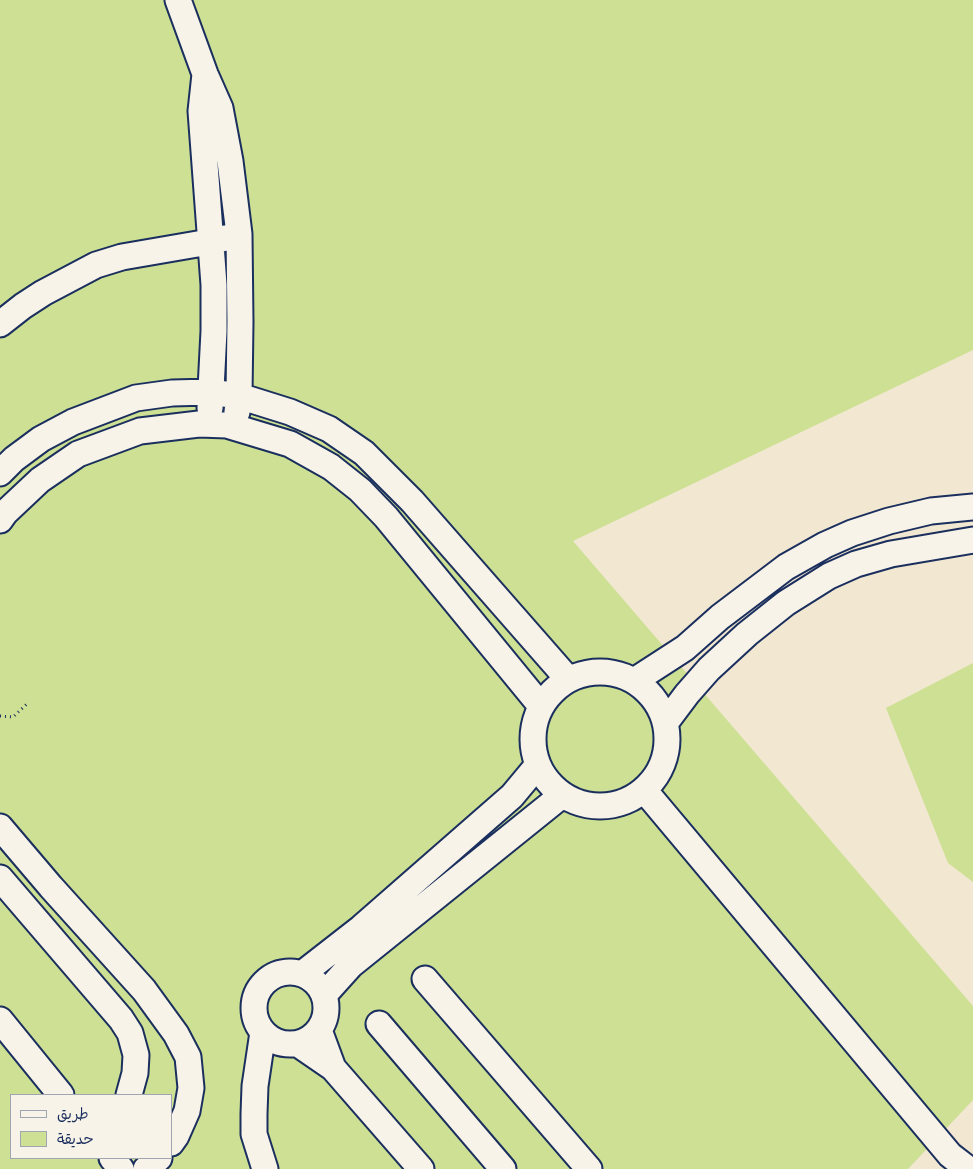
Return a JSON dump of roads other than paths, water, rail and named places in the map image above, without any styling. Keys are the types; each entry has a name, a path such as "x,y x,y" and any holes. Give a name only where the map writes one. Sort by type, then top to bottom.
{"street":[{"path":"178,0 205,74 220,108 230,160 239,234 239,396 235,427"},
{"path":"205,74 200,111 214,285 210,424"},
{"path":"0,324 43,293 96,265 122,257 210,242 239,234"},
{"path":"0,472 42,439 73,422 136,398 172,393 210,392 239,396 290,412 329,429 364,453 412,501 568,679"},
{"path":"0,520 40,480 78,454 140,431 200,424 227,425 290,444 331,467 360,490 386,517 541,706"},
{"path":"634,681 685,648 720,617 786,567 825,545 889,520 931,511 973,507"},
{"path":"666,722 709,668 746,634 786,603 830,576 856,564 891,554 973,540"},
{"path":"590,672 613,672 634,681 654,698 666,722 667,747 660,771 645,791 619,805 589,807 561,796 547,782 537,766 532,746 533,725 541,706 552,690 568,679 590,672"},
{"path":"302,974 361,928 512,796 537,766"},
{"path":"645,791 950,1155 968,1169"},
{"path":"324,995 351,965 561,796"},
{"path":"0,826 51,887 144,990 176,1034 188,1057 191,1088 187,1111 172,1142"},
{"path":"0,878 121,1019 130,1034 136,1055 135,1073 129,1094"},
{"path":"287,971 308,976 318,984 324,995 326,1008 324,1020 319,1030 310,1039 298,1044 281,1044 270,1039 263,1032 254,1015 254,1001 258,989 275,974 287,971"},
{"path":"425,979 589,1169"},
{"path":"0,1020 60,1094"},
{"path":"379,1024 503,1169"},
{"path":"319,1030 333,1068"},
{"path":"263,1032 255,1086 254,1134 265,1169"},
{"path":"298,1044 333,1068 421,1169"},
{"path":"113,1159 121,1169"},
{"path":"146,1169 158,1159"}]}
